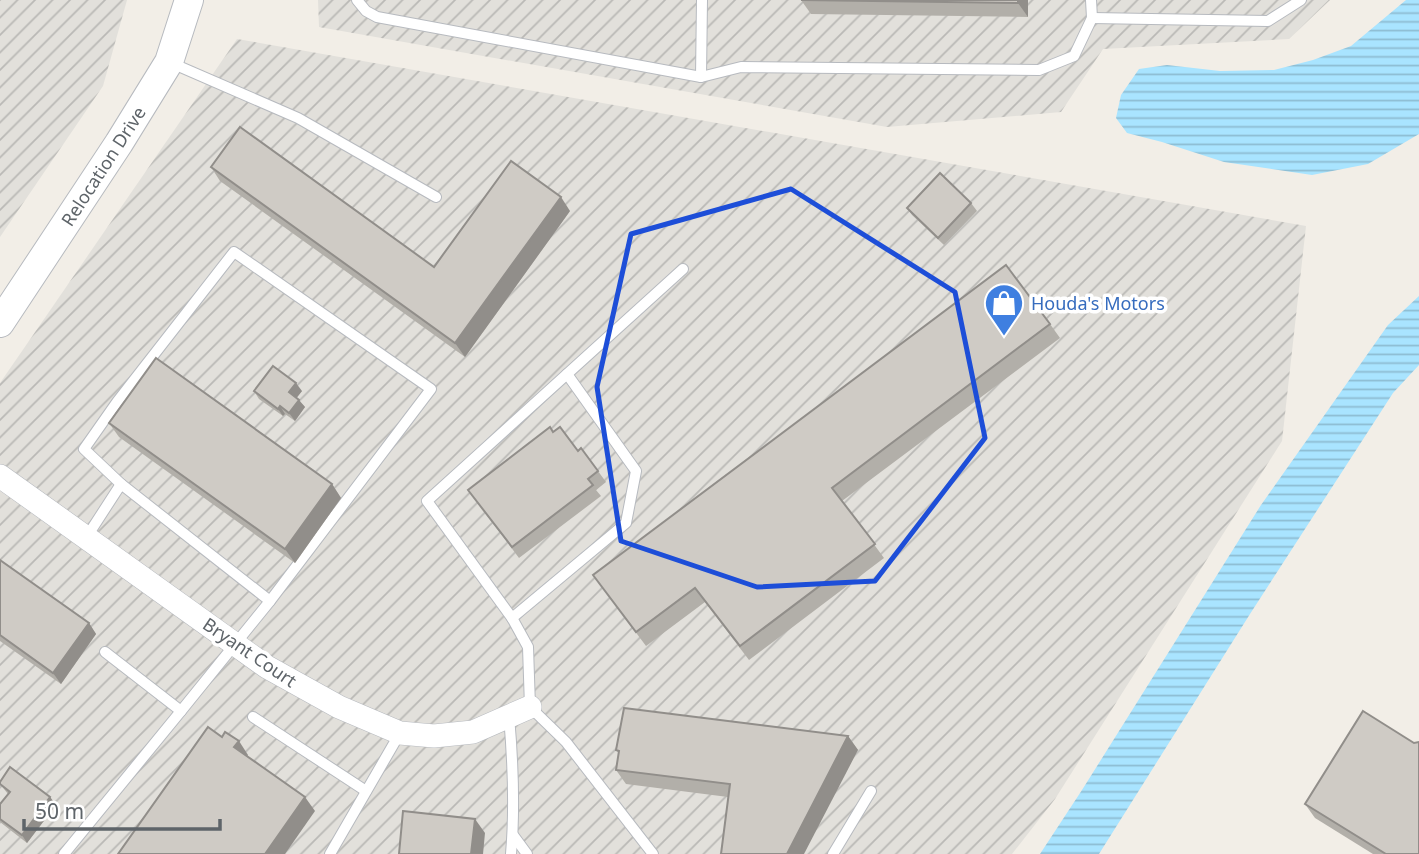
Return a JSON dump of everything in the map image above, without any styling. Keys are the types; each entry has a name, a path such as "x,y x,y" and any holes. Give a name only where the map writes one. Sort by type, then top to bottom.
{"street":[{"name":"Relocation Drive","path":"0,323 112,154 169,62 189,0"},
{"name":"Bryant Court","path":"0,476 267,667 339,707 400,733 434,736 472,732 520,711"}],"lane":[{"path":"357,0 366,11 377,17 701,77 741,67 1039,70 1074,56 1092,18 1091,0"},
{"path":"701,77 702,0"},
{"path":"1092,18 1268,21 1301,0"},
{"path":"169,62 298,118 436,197"},
{"path":"64,854 270,601 430,388 234,251 125,391 84,449 121,484 270,601"},
{"path":"511,854 513,768 528,647 512,618 427,501 683,269"},
{"path":"512,618 626,523 636,471 567,374"},
{"path":"86,538 121,484"},
{"path":"105,652 181,711"},
{"path":"520,711 566,742 653,854"},
{"path":"253,717 366,791"},
{"path":"330,854 400,733"},
{"path":"834,854 871,791"},
{"path":"513,835 527,854"}],"highlighted area":[{"path":"791,189 955,292 985,438 875,581 757,587 621,541 597,387 631,234"}],"shaded area":[{"path":"0,0 127,0 103,86 0,237"},
{"path":"318,0 1330,0 1289,39 1103,49 1061,112 887,127 319,27"},
{"path":"237,39 1306,226 1282,441 1055,799 1012,854 0,854 0,383"}],"water":[{"path":"1406,0 1419,0 1419,134 1368,164 1312,175 1224,162 1127,133 1116,118 1121,95 1139,69 1167,65 1220,71 1274,70 1313,60 1351,46"},
{"path":"1419,296 1419,365 1393,393 1099,854 1040,854 1261,505 1388,325"}],"building":[{"path":"801,0 1018,0 1018,3"},
{"path":"240,127 434,267 511,161 561,197 455,343 211,167"},
{"path":"940,173 971,203 938,238 907,208"},
{"path":"1006,265 1050,324 832,488 875,544 740,646 695,588 636,632 593,575"},
{"path":"156,358 332,484 285,549 109,423"},
{"path":"273,366 296,383 289,392 299,400 289,413 280,406 278,409 254,391"},
{"path":"550,427 553,432 560,427 578,451 581,448 598,471 588,479 593,485 512,547 468,490"},
{"path":"0,560 89,623 53,673 0,635"},
{"path":"624,708 848,736 787,854 721,854 730,784 616,770 619,751 616,750"},
{"path":"1363,711 1414,743 1419,742 1419,854 1386,854 1305,804"},
{"path":"208,727 222,737 225,732 239,741 234,747 305,797 265,854 118,854"},
{"path":"10,767 50,797 22,835 0,819 0,804 10,792 0,782"},
{"path":"403,811 475,819 471,854 399,854"}],"place":[{"name":"Houda's Motors","path":"1004,337"}]}
